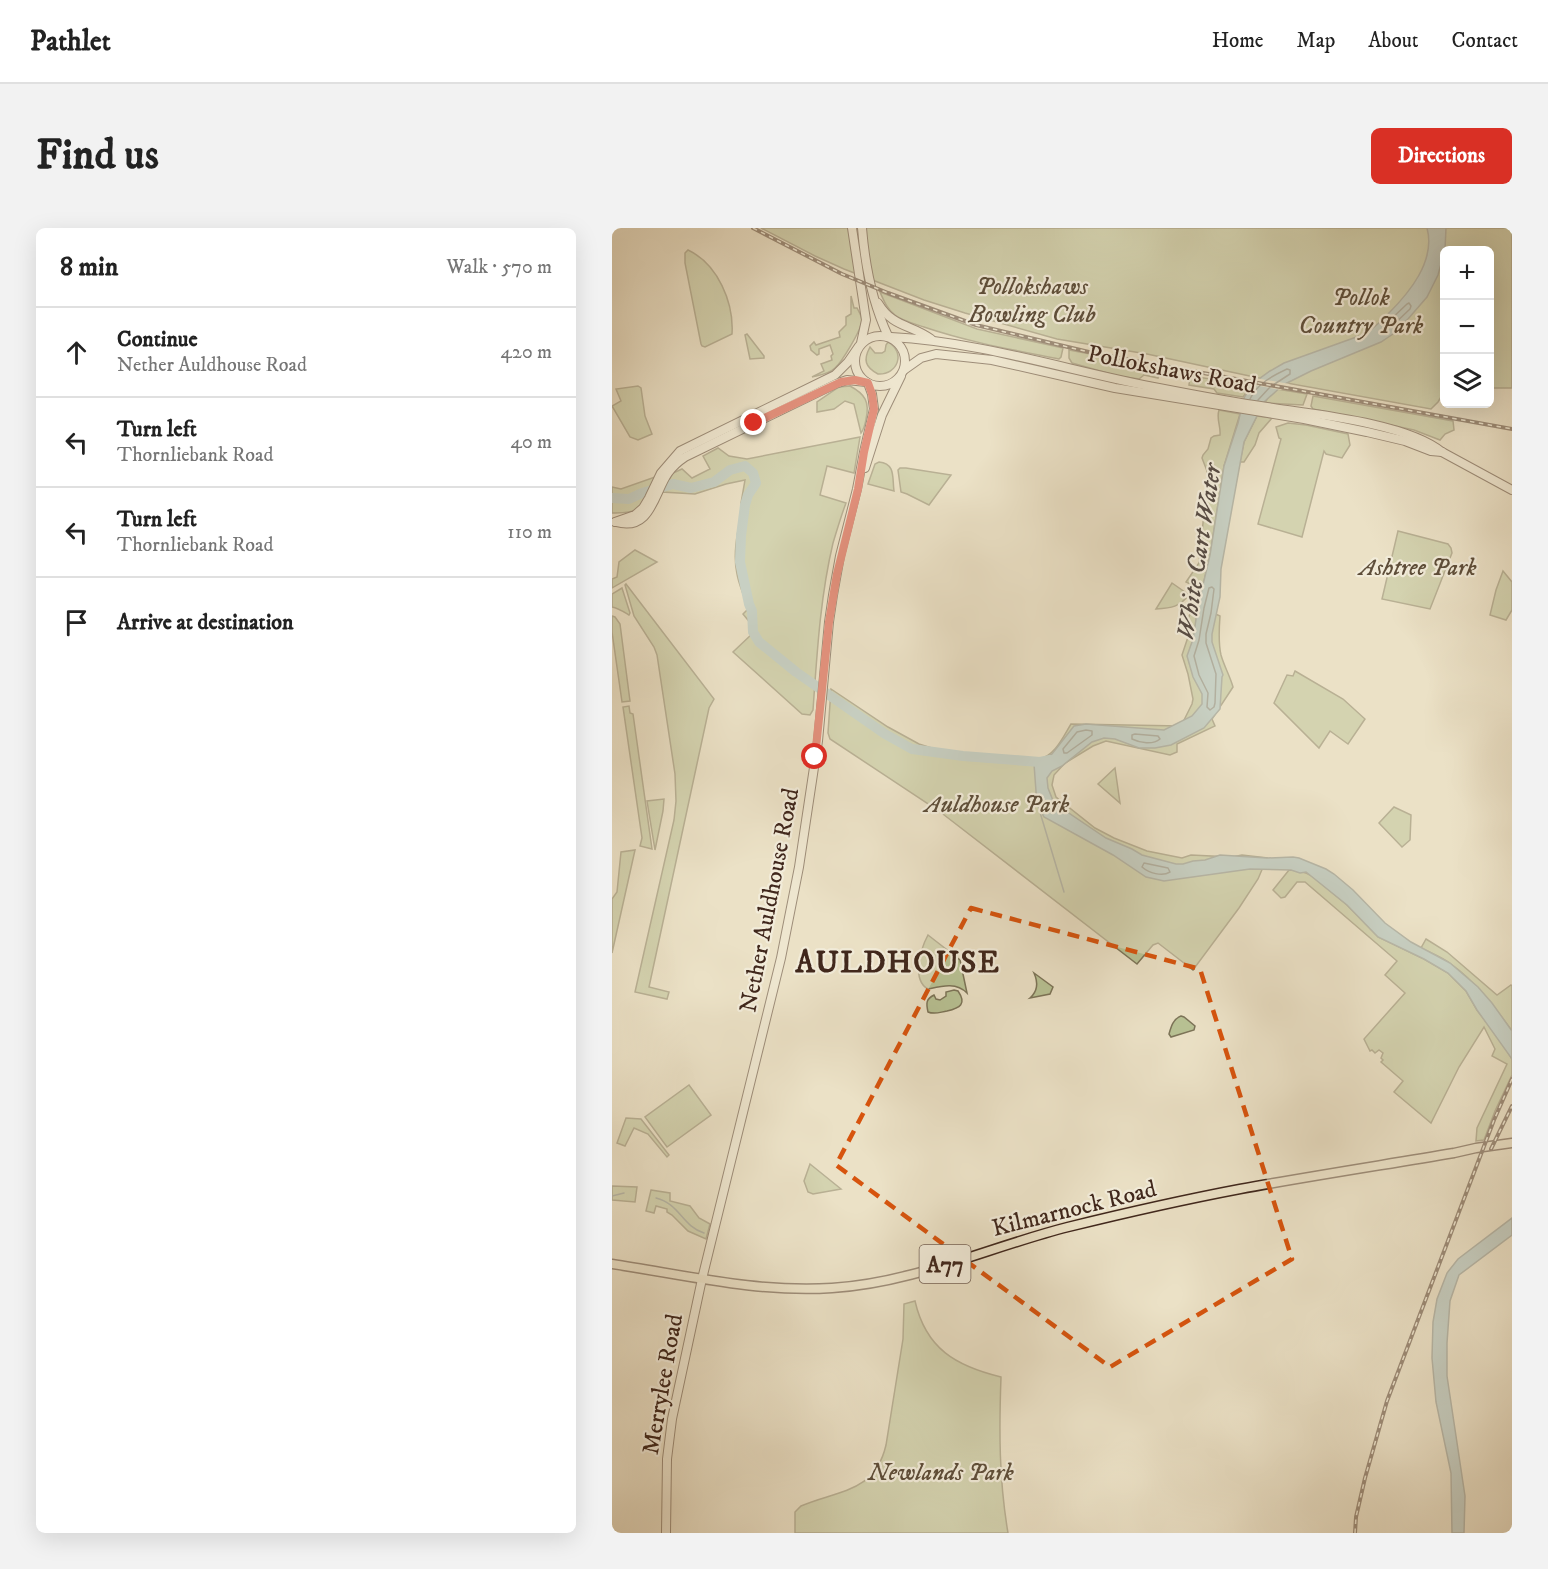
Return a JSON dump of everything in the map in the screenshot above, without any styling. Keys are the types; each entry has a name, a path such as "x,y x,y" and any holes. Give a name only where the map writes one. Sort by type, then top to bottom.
{"main road":[{"path":"613,522 638,512 653,497 659,484 677,459 691,445 835,375 860,345 874,336 889,337 900,344 906,360 903,373 888,385 874,386 859,374 855,365 856,353 860,345 866,320 852,228"},
{"path":"861,228 878,314 889,337"},
{"path":"873,294 890,318 933,340"},
{"name":"Pollokshaws Road","path":"889,337 933,340 1034,359 1130,383 1405,441 1431,451 1442,452 1512,490"},
{"name":"Pollokshaws Road","path":"903,373 916,361 927,356 936,354 966,356 1169,398 1228,403"},
{"name":"Nether Auldhouse Road","path":"867,452 903,373"},
{"path":"677,459 836,384 847,380 867,382"},
{"name":"Nether Auldhouse Road","path":"702,1279 775,986 790,915 818,741 829,622 837,574 867,452 874,409 872,394 867,382"},
{"name":"Kilmarnock Road","path":"612,1264 742,1286 777,1289 829,1288 879,1282 933,1269 1035,1236 1141,1210 1240,1189 1512,1143"},
{"name":"Merrylee Road","path":"666,1533 669,1433 702,1279"}],"highlighted area":[{"path":"971,908 1200,969 1292,1259 1110,1367 836,1165"}],"green space":[{"name":"Pollok Country Park","path":"761,228 1512,228 1512,388 1494,388 1494,246 1440,246 1440,399 1431,409 1259,378 1147,354 1057,339 924,300 815,256"},
{"path":"688,250 699,256 716,275 727,297 730,310 732,334 705,347 701,344 685,263 685,253"},
{"path":"880,292 977,329 1063,348 1061,357 1059,359 991,345 909,322 892,313"},
{"path":"851,296 854,308 857,308 862,319 861,325 838,365 827,373 812,377 824,371 821,364 832,360 833,354 830,345 819,349 817,355 810,346 814,342 816,345 840,337 839,332 846,325 846,317 851,314"},
{"path":"747,334 764,358 750,359 745,335"},
{"path":"888,342 897,351 897,362 891,371 878,374 868,366 866,356 870,347 875,353 882,353"},
{"path":"1069,350 1159,371 1158,378 1144,375 1139,379 1118,376 1072,363"},
{"path":"1190,376 1252,385 1243,397 1189,385"},
{"path":"638,386 641,388 645,416 652,434 638,440 630,437 612,406 621,401 616,389"},
{"path":"850,386 863,395 867,403 866,421 861,433 854,404 845,401 834,409 817,412 817,402 839,387"},
{"path":"1277,389 1307,394 1303,405 1265,403"},
{"path":"1313,396 1453,421 1454,430 1445,434 1440,440 1414,430 1313,409 1311,406"},
{"path":"1219,410 1240,414 1224,466 1202,590 1186,582 1199,563 1204,513 1209,495 1207,471 1202,458 1211,438 1220,435"},
{"path":"1257,416 1272,418 1259,433 1255,445 1244,462 1240,462 1244,442"},
{"path":"1288,423 1348,434 1350,445 1342,458 1326,454 1324,451 1302,537 1258,524 1281,439 1276,427"},
{"path":"860,437 854,473 827,466 820,495 846,503 833,543 825,584 813,710 810,715 802,714 733,652 753,633 752,625 743,614 747,610 736,565 745,480 695,494 662,492 673,473 682,469 692,478 710,469 703,456 718,448 729,456 747,459"},
{"path":"879,462 891,468 894,491 868,484 875,464"},
{"path":"900,468 951,475 929,505 901,492 898,470"},
{"path":"655,477 642,506 631,512 612,513 612,487 621,489"},
{"name":"Ashtree Park","path":"1398,531 1448,544 1451,548 1452,553 1430,609 1382,599"},
{"path":"635,550 657,562 612,588 612,579 617,577 619,562"},
{"path":"1503,571 1512,582 1512,610 1506,620 1490,615"},
{"path":"1172,583 1189,595 1175,606 1156,609"},
{"path":"626,584 714,699 709,708 649,987 669,992 667,999 635,992 674,820 676,801 675,774 657,655 634,616"},
{"path":"622,588 629,615 612,607 612,594"},
{"name":"Auldhouse Park","path":"1198,606 1220,616 1220,650 1233,687 1212,719 1215,726 1177,744 1177,752 1170,755 1106,741 1065,763 1054,775 1052,785 1056,797 1095,828 1147,851 1182,858 1191,855 1232,857 1242,855 1267,858 1258,879 1239,908 1193,970 1158,943 1153,945 1137,964 939,811 830,739 828,733 831,689 888,727 919,744 941,751 1039,759 1054,750 1071,724 1181,726 1193,699 1182,655 1188,637 1187,622 1190,614"},
{"path":"612,616 620,624 630,701 622,702 612,632"},
{"path":"1295,671 1343,699 1365,719 1348,744 1330,731 1319,748 1274,703 1287,675 1293,676"},
{"path":"629,706 630,713 633,714 652,849 640,846 642,838 623,707"},
{"path":"1115,768 1120,803 1098,784"},
{"path":"664,799 663,811 655,850 647,801"},
{"path":"1394,807 1411,815 1410,840 1402,847 1379,823"},
{"path":"635,850 612,953 612,899 617,892 621,852"},
{"path":"1289,870 1312,876 1347,905 1378,937 1448,973 1466,991 1512,1059 1512,1075 1484,1140 1476,1141 1477,1128 1507,1064 1492,1056 1495,1049 1484,1027 1459,1067 1431,1123 1394,1092 1403,1081 1381,1062 1383,1053 1379,1050 1375,1053 1370,1051 1364,1039 1405,993 1385,975 1397,961 1305,882 1297,882 1285,897 1281,898 1273,890"},
{"path":"928,935 960,960 967,993 954,986 928,989 923,985 920,979 919,964"},
{"path":"1426,939 1447,952 1497,995 1512,986 1512,1031 1469,979 1448,962 1421,948"},
{"path":"1034,973 1053,987 1050,994 1030,998 1036,986"},
{"path":"954,990 961,995 962,1002 959,1007 938,1013 928,1012 929,998 934,995 940,1000 946,996 946,992"},
{"path":"1181,1016 1195,1026 1194,1030 1171,1037 1169,1034 1173,1024"},
{"path":"689,1085 711,1115 667,1147 645,1117"},
{"path":"626,1118 641,1119 669,1155 667,1157 648,1134 634,1128 625,1146 617,1143"},
{"path":"810,1164 841,1189 813,1194 808,1192 804,1181"},
{"path":"612,1186 637,1187 635,1202 612,1200"},
{"path":"651,1190 670,1193 670,1201 690,1206 699,1218 710,1224 706,1239 688,1231 667,1212 667,1209 656,1206 654,1213 646,1211"},
{"name":"Newlands Park","path":"915,1301 927,1332 945,1353 970,1367 1001,1377 1000,1455 1008,1533 795,1533 795,1512 801,1506 853,1488 873,1473 881,1461 886,1445 903,1339 904,1304"}],"water":[{"path":"1427,228 1446,228 1445,246 1440,246 1438,275 1427,297 1408,319 1381,342 1283,385 1264,402 1244,442 1221,569 1220,597 1212,634 1212,642 1223,675 1220,709 1204,728 1171,745 1139,748 1115,739 1104,738 1092,742 1062,766 1052,771 1047,778 1048,788 1054,803 1106,838 1142,855 1176,864 1205,860 1220,855 1293,857 1326,869 1353,890 1385,923 1411,942 1450,963 1478,987 1512,1031 1512,1059 1466,991 1448,973 1378,937 1347,905 1306,872 1250,869 1164,881 1146,877 1113,855 1044,817 1037,805 1034,764 1052,754 1074,726 1086,724 1164,730 1192,716 1202,704 1202,694 1193,677 1187,656 1193,639 1210,555 1224,466 1244,398 1252,384 1284,363 1370,331 1396,306 1419,276 1428,252"},
{"path":"1512,1218 1512,1235 1459,1275 1450,1301 1447,1376 1465,1496 1464,1533 1452,1533 1451,1473 1436,1402 1432,1358 1433,1322 1437,1299 1447,1273 1458,1259"}],"pier":[{"path":"1255,378 1290,384 1281,390 1248,384"}],"waterway":[{"path":"612,498 629,499 673,484 691,488 714,482 730,470 745,466 753,473 756,483 745,505 740,562 752,611 753,632 759,642 796,672 885,734 912,749 963,756 1040,762 1050,760"},
{"path":"1039,809 1064,892"},
{"path":"612,1196 624,1193"},
{"path":"656,1198 671,1205 691,1225 704,1233"}],"railway":[{"path":"753,228 842,274 976,325 1093,353 1512,429"},
{"path":"1355,1533 1356,1517 1365,1478 1387,1401 1494,1120 1512,1079"},
{"path":"1491,1149 1512,1106"}],"district":[{"name":"AULDHOUSE","path":"898,962"}],"route":[{"path":"754,423 847,380 868,383 874,403 858,489 840,556 832,602 815,757"}],"park label":[{"name":"Pollokshaws Bowling Club","path":"1032,300"}],"water label":[{"name":"White Cart Water","path":"1198,552"}]}
